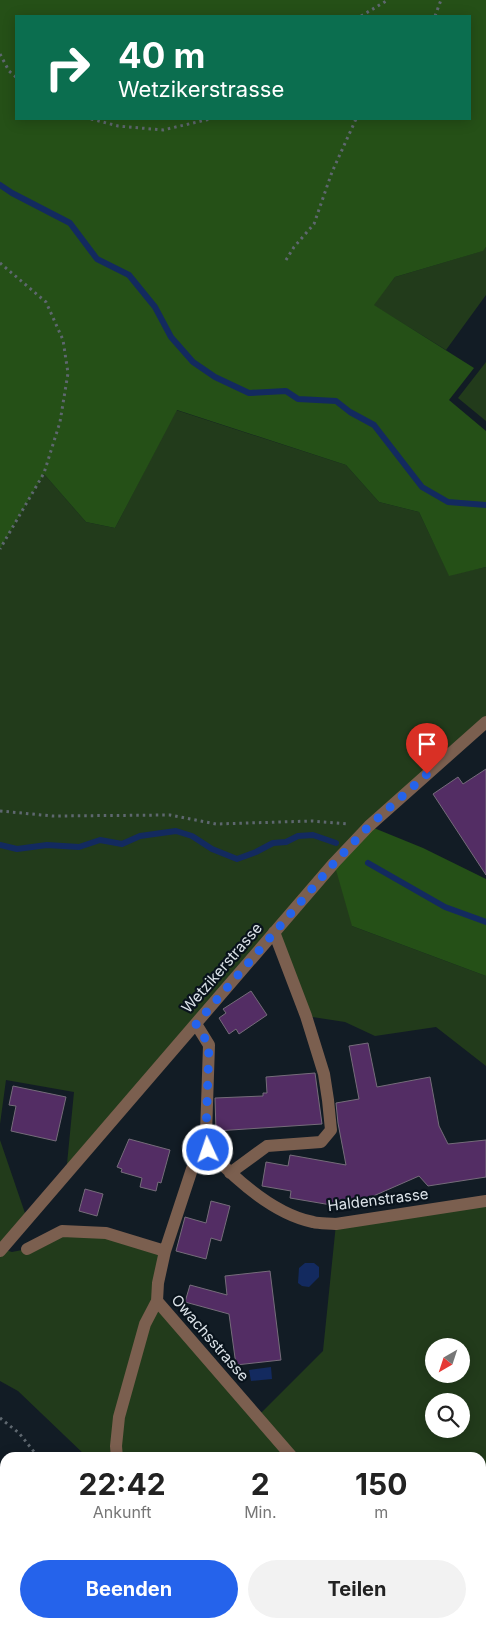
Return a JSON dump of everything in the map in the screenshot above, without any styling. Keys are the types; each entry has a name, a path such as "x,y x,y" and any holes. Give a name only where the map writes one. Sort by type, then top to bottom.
{"street":[{"name":"Wetzikerstrasse","path":"0,1251 334,863 369,826 486,722"},
{"path":"230,1173 267,1146 321,1142 331,1130 324,1074 306,1016 274,932"},
{"path":"196,1024 209,1045 206,1134 208,1150"},
{"name":"Haldenstrasse","path":"208,1150 230,1173 270,1203 291,1215 313,1222 336,1224 486,1201"},
{"name":"Owachsstrasse","path":"208,1150 192,1169 164,1251 158,1283 157,1301 287,1452"},
{"path":"27,1249 62,1231 106,1233 164,1251"},
{"path":"117,1452 119,1417 145,1324 157,1301"}],"path":[{"path":"364,15 388,0"},
{"path":"435,15 440,0"},
{"path":"0,54 9,71 15,76"},
{"path":"95,120 118,126 163,130 206,120"},
{"path":"286,260 294,247 314,224 332,172 356,120"},
{"path":"0,263 46,302 63,340 68,373 60,422 44,474 0,549"},
{"path":"0,811 53,816 170,815 216,824 312,821 369,826"},
{"path":"0,1418 19,1433 34,1452"}],"green space":[{"path":"0,0 486,0 486,247 483,251 395,277 374,305 474,368 449,400 486,431 486,567 449,576 419,512 379,502 346,465 177,410 115,528 86,522 44,474 0,549"},
{"path":"486,247 486,295 446,350 373,305 395,277 482,251"},
{"path":"486,362 486,421 458,398"},
{"path":"176,410 346,465 379,502 419,512 449,575 486,567 486,722 369,826 352,926 486,976 486,1066 436,1027 375,1036 345,1022 306,1016 274,933 66,1174 74,1092 6,1080 0,1124 0,549 44,474 86,522 115,528"},
{"path":"369,826 423,848 486,879 486,976 352,926 334,863"},
{"path":"0,1140 27,1219 2,1249 12,1252 27,1249 62,1231 106,1233 165,1251 157,1301 257,1417 323,1351 336,1224 486,1201 486,1452 82,1452 18,1391 0,1381"}],"water":[{"path":"305,1263 314,1263 319,1267 319,1277 309,1287 298,1283 299,1268"},
{"path":"271,1367 272,1379 251,1381 249,1370"}],"building":[{"path":"486,769 486,875 433,794 458,777 463,784"},
{"path":"251,991 267,1015 239,1034 236,1029 229,1034 219,1018 226,1013 223,1009"},
{"path":"368,1043 377,1087 430,1077 439,1126 448,1144 486,1140 486,1177 428,1186 419,1176 362,1201 357,1200 355,1209 290,1198 291,1191 262,1186 266,1162 288,1166 290,1155 346,1165 336,1103 359,1099 349,1046"},
{"path":"315,1073 322,1124 216,1131 215,1098 263,1096 263,1093 267,1093 266,1077"},
{"path":"13,1086 66,1097 56,1141 11,1131 16,1106 9,1105"},
{"path":"129,1139 170,1150 161,1183 158,1182 156,1191 140,1187 142,1178 121,1172 122,1169 117,1167"},
{"path":"85,1189 103,1194 97,1216 79,1211"},
{"path":"211,1201 230,1206 221,1241 211,1238 206,1259 176,1251 185,1217 206,1223"},
{"path":"270,1271 281,1360 236,1365 229,1314 185,1302 190,1285 227,1295 225,1276"}],"waterway":[{"path":"0,185 70,223 97,259 129,275 155,307 171,337 193,362 215,377 249,393 286,391 298,399 336,401 350,412 374,425 422,487 448,502 486,505"},
{"path":"0,845 17,849 47,845 79,847 100,840 122,844 140,836 176,831 192,836 212,849 237,859 273,843 286,842 298,836 313,835 336,843"},
{"path":"368,863 445,907 486,922"}],"route":[{"path":"208,1150 206,1134 209,1045 196,1024 334,863 369,826 427,774"}]}
